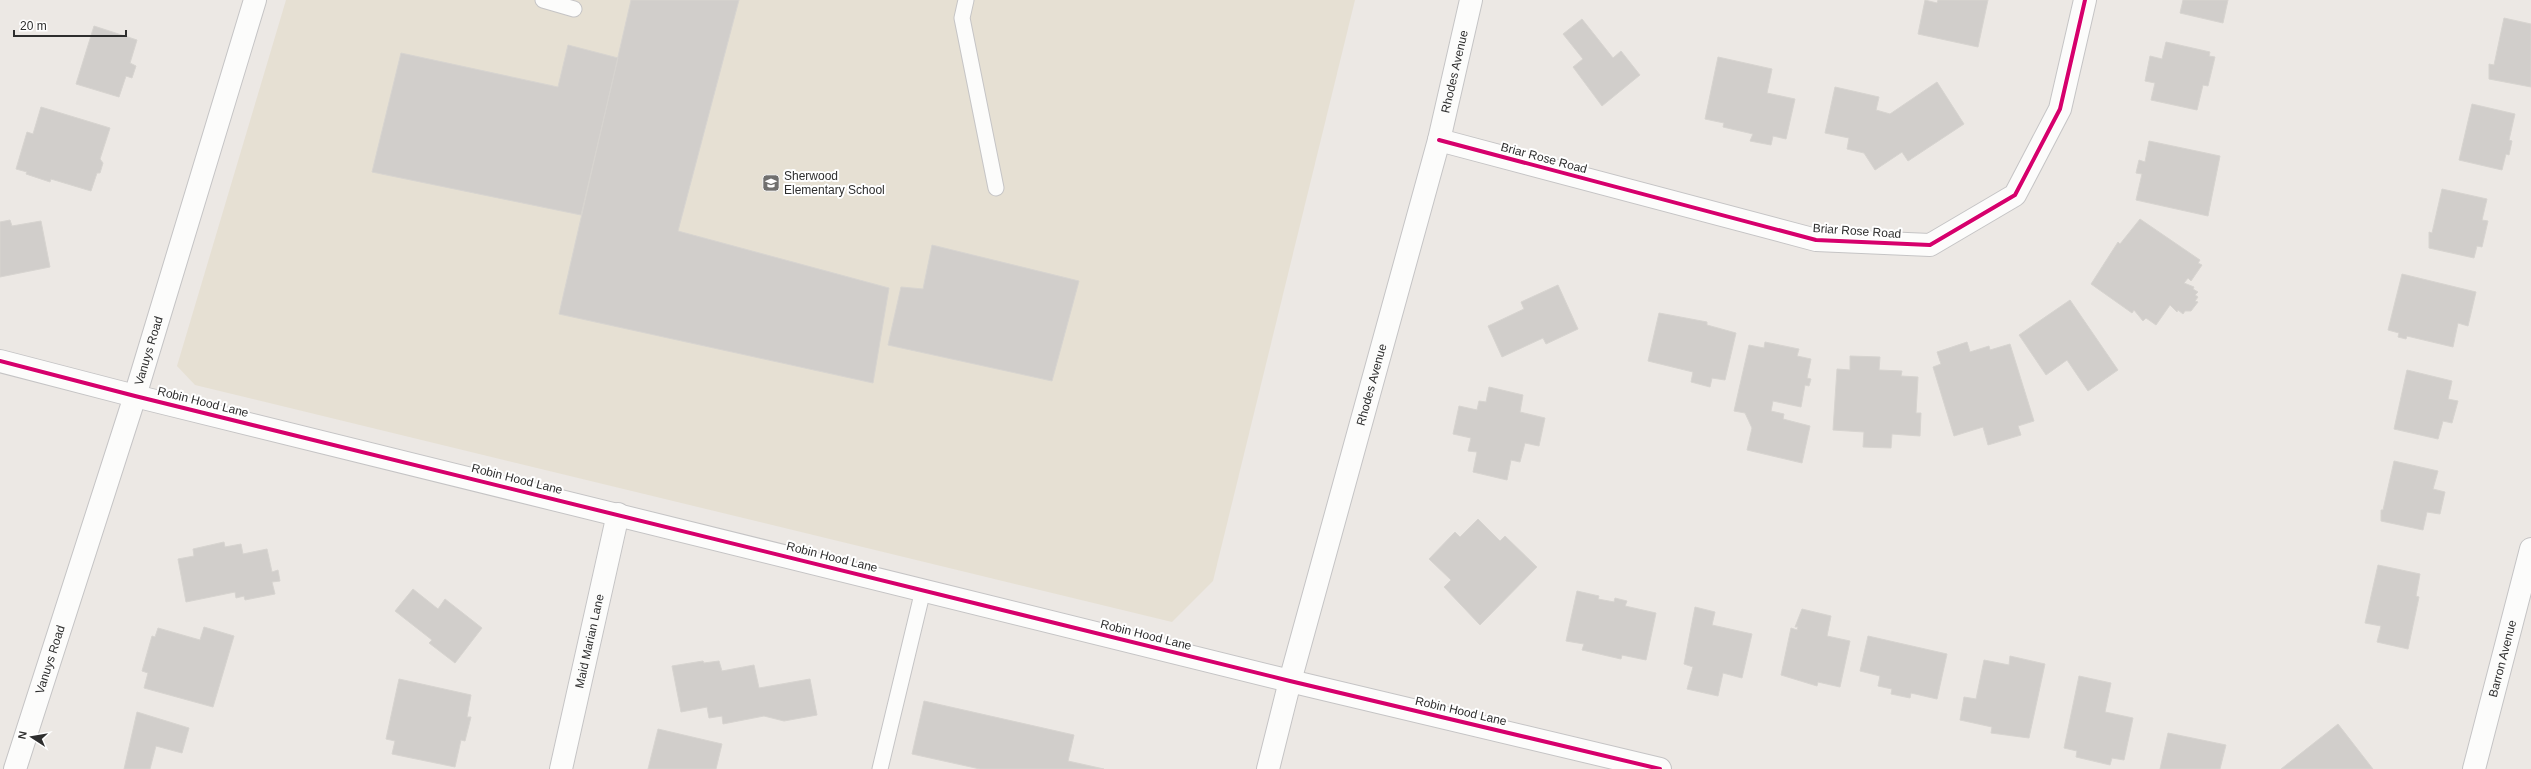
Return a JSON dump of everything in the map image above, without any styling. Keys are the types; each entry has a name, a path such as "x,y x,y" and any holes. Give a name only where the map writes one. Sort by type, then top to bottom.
{"street":[{"name":"Vanuys Road","path":"15,769 135,396 255,0"},
{"name":"Rhodes Avenue","path":"1268,769 1290,681 1439,140 1471,0"},
{"name":"Briar Rose Road","path":"1439,140 1816,240 1930,244 2015,195 2060,109 2085,0"},
{"name":"Robin Hood Lane","path":"0,361 135,396 1290,681 1660,769"},
{"name":"Maid Marian Lane","path":"560,769 618,514"},
{"name":"Barron Avenue","path":"2474,769 2531,549"}],"lane":[{"path":"543,0 574,9"},
{"path":"966,0 962,18 996,188"},
{"path":"880,769 923,590"}],"shaded area":[{"name":"Sherwood Elementary School","path":"286,0 1355,0 1213,581 1172,622 195,385 177,366"}],"building":[{"path":"631,0 739,0 678,231 889,288 873,383 559,314"},
{"path":"1925,0 1937,3 1938,0 1988,0 1978,47 1918,34"},
{"path":"2183,0 2228,0 2223,23 2180,13"},
{"path":"2504,18 2531,24 2531,87 2489,79 2489,64 2494,65"},
{"path":"1582,19 1613,58 1621,51 1640,75 1602,106 1573,67 1583,59 1563,34"},
{"path":"94,26 137,40 130,63 136,66 132,78 126,76 119,97 76,84"},
{"path":"2166,42 2210,52 2209,56 2215,57 2208,86 2203,85 2197,110 2151,100 2155,83 2145,81 2150,56 2162,59"},
{"path":"568,45 618,58 581,215 372,172 401,53 558,87"},
{"path":"1718,57 1772,69 1767,93 1795,99 1786,139 1773,136 1771,145 1750,141 1753,134 1723,127 1724,123 1705,119"},
{"path":"1937,82 1964,124 1908,161 1902,152 1875,170 1864,153 1847,149 1849,138 1825,133 1835,87 1879,97 1876,110 1890,114"},
{"path":"2472,104 2515,114 2509,140 2512,141 2509,155 2506,154 2502,170 2459,160"},
{"path":"41,107 110,128 100,159 103,163 100,173 97,173 91,191 51,179 50,182 16,169 27,132 33,134"},
{"path":"2149,141 2220,156 2208,216 2136,200 2142,174 2136,173 2139,160 2145,162"},
{"path":"2442,189 2487,199 2482,220 2488,221 2482,247 2477,246 2474,258 2429,248 2429,232 2432,233"},
{"path":"2140,219 2200,260 2198,263 2202,265 2191,281 2188,278 2184,283 2194,287 2193,289 2198,292 2195,295 2198,297 2195,301 2198,302 2191,311 2185,311 2183,314 2178,310 2177,312 2170,305 2156,325 2146,318 2143,321 2134,310 2132,313 2091,284 2118,242 2120,244"},
{"path":"10,220 12,226 41,221 50,267 0,277 0,222"},
{"path":"932,245 1079,281 1052,381 888,345 901,287 923,289"},
{"path":"2402,274 2476,292 2468,326 2458,323 2453,347 2407,336 2406,339 2398,337 2399,333 2388,330"},
{"path":"1558,285 1578,329 1546,344 1543,338 1502,357 1488,326 1524,309 1521,302"},
{"path":"2070,300 2118,370 2088,391 2067,360 2046,375 2019,335"},
{"path":"1659,313 1707,322 1707,325 1736,333 1725,380 1712,378 1710,387 1691,382 1693,372 1648,361"},
{"path":"1765,342 1799,349 1797,356 1811,359 1807,378 1811,379 1809,386 1805,385 1801,407 1773,401 1771,411 1784,414 1783,419 1810,426 1802,463 1747,450 1752,428 1745,413 1734,411 1749,345 1764,348"},
{"path":"1967,342 1970,352 1989,346 1990,350 2010,344 2034,421 2018,426 2021,435 1988,445 1983,427 1954,436 1933,367 1941,364 1937,352"},
{"path":"1850,356 1880,357 1879,370 1902,371 1901,376 1918,377 1916,413 1921,413 1920,436 1892,434 1891,448 1863,447 1864,432 1833,430 1837,369 1850,370"},
{"path":"2407,370 2452,381 2448,399 2458,401 2452,423 2443,421 2438,439 2394,429"},
{"path":"1489,387 1523,395 1520,412 1545,418 1539,446 1525,443 1520,462 1511,460 1507,480 1473,472 1477,452 1468,451 1471,438 1453,434 1459,406 1477,410 1479,401 1486,402"},
{"path":"2394,461 2438,471 2433,489 2445,492 2440,514 2427,512 2423,530 2381,521 2381,510 2383,510"},
{"path":"1478,519 1500,541 1505,536 1537,567 1480,625 1444,587 1451,580 1429,559 1455,532 1460,537"},
{"path":"224,542 225,547 241,544 243,554 267,549 272,572 278,570 280,581 272,582 275,594 245,600 244,596 236,598 235,592 186,602 178,559 194,556 193,549"},
{"path":"2378,565 2420,574 2416,596 2419,597 2408,649 2377,642 2381,626 2365,623"},
{"path":"413,589 438,609 445,599 482,628 455,663 429,643 432,640 395,611"},
{"path":"1577,591 1599,596 1598,599 1614,602 1615,598 1627,601 1625,606 1656,613 1646,660 1622,655 1621,659 1582,650 1584,644 1566,641"},
{"path":"1695,607 1715,612 1712,625 1752,634 1742,678 1723,673 1718,696 1687,689 1693,667 1684,664"},
{"path":"1802,609 1831,616 1827,636 1850,641 1840,687 1818,682 1817,686 1781,675 1791,628 1797,630 1798,627 1795,627"},
{"path":"204,627 234,636 213,707 144,688 148,673 142,671 152,636 155,637 158,628 200,640"},
{"path":"1868,636 1947,654 1937,699 1911,693 1910,698 1891,694 1892,689 1878,686 1880,676 1860,671"},
{"path":"2010,656 2045,664 2029,738 1991,733 1992,727 1960,720 1964,697 1976,699 1984,660 2009,665"},
{"path":"703,661 704,663 719,661 722,671 754,665 759,688 810,679 817,715 784,721 764,716 723,724 722,716 709,718 707,707 681,712 672,666"},
{"path":"2079,676 2111,683 2105,712 2133,718 2124,760 2112,758 2110,765 2076,757 2077,751 2064,748"},
{"path":"399,679 471,695 467,717 471,717 465,741 461,740 455,767 392,754 395,741 386,739"},
{"path":"924,701 1074,735 1068,761 1104,769 980,769 912,754"},
{"path":"137,712 189,728 182,753 156,746 150,769 124,769"},
{"path":"2338,724 2373,769 2281,769"},
{"path":"658,729 722,744 716,769 648,769"},
{"path":"2168,733 2226,745 2220,769 2160,769"}],"cycle path":[{"path":"1439,140 1816,240 1930,245 2015,195 2060,109 2085,0"},
{"path":"0,361 135,396 1290,681 1660,769"}],"place":[{"name":"Sherwood Elementary School","path":"771,183"}]}
